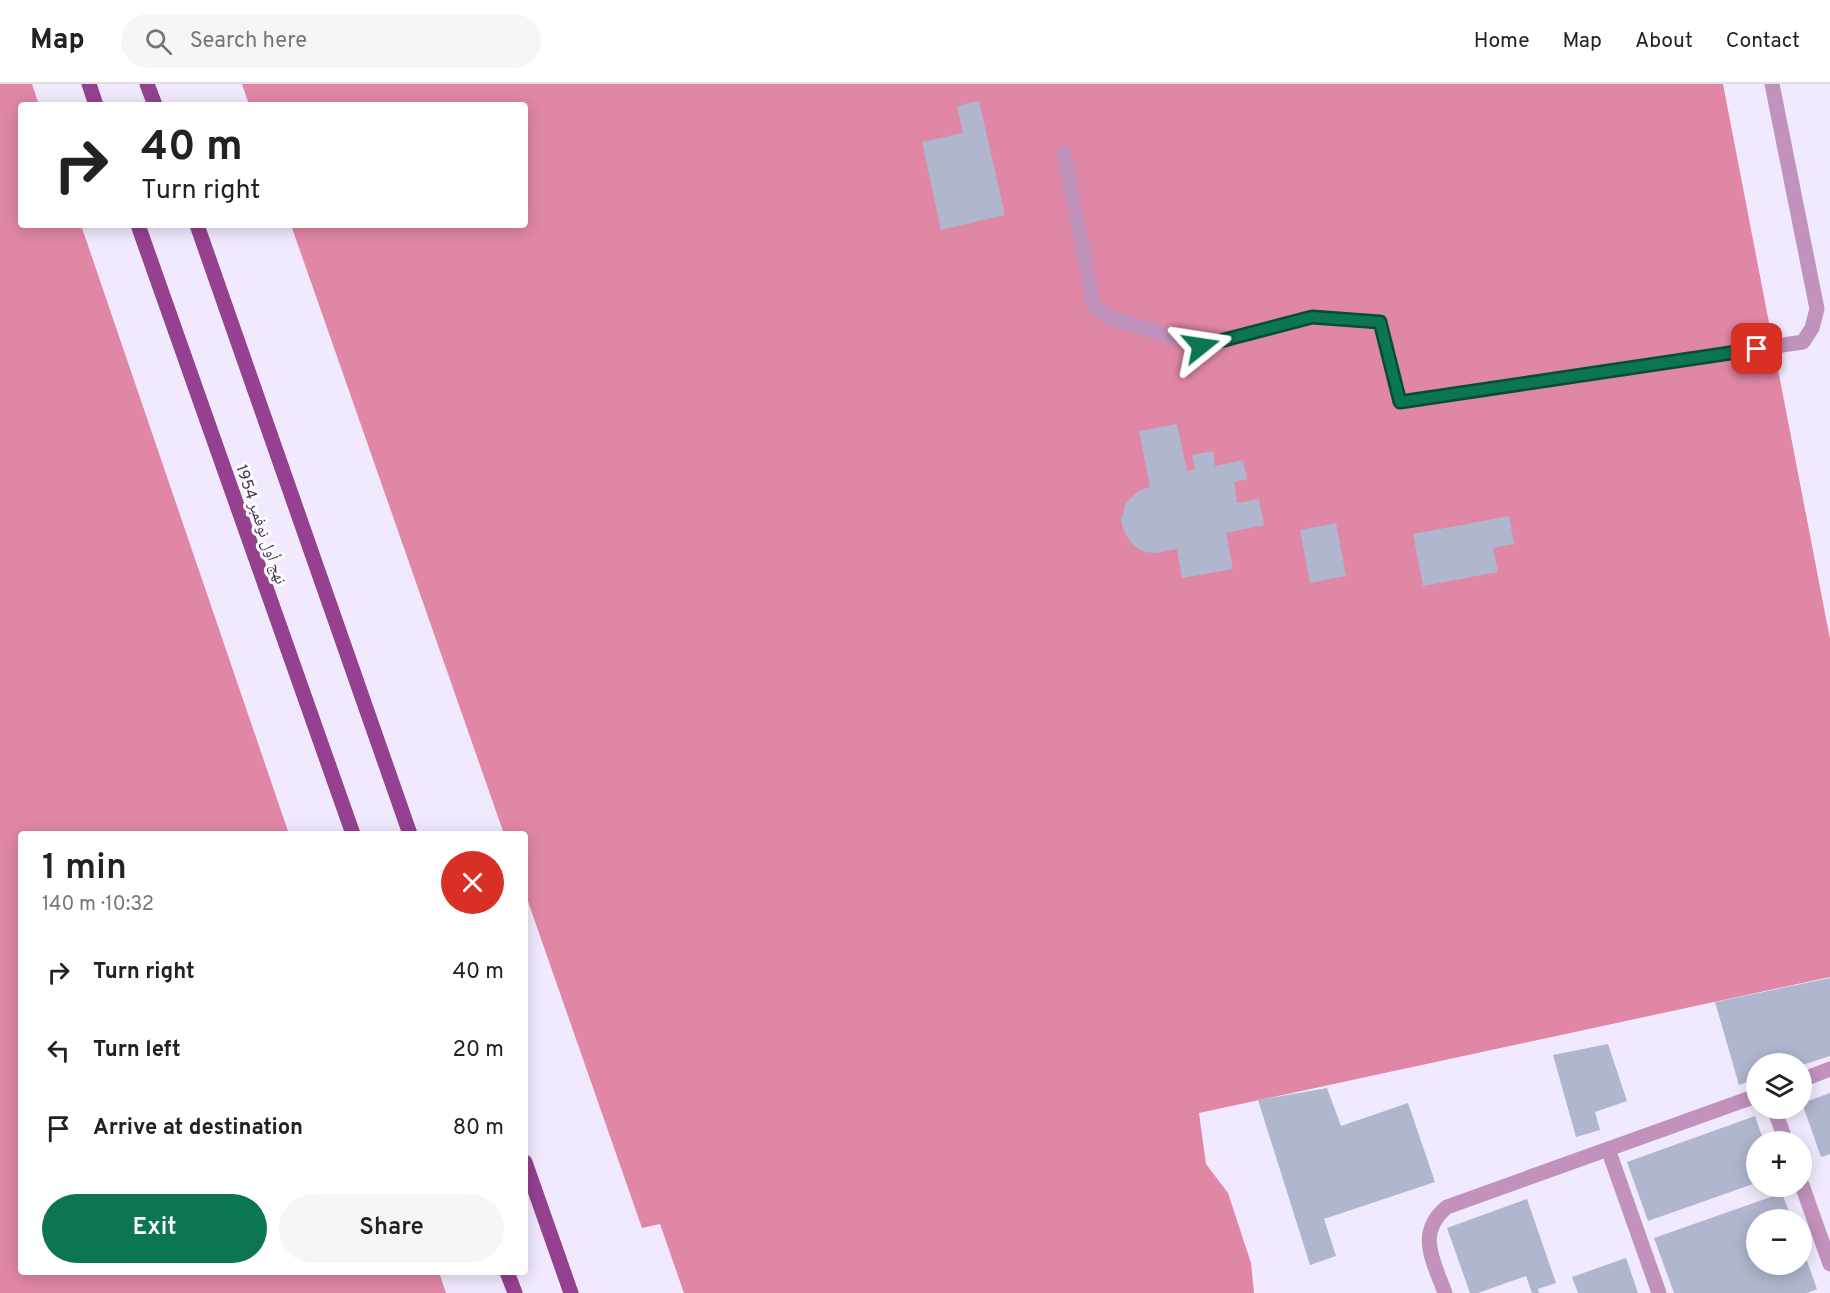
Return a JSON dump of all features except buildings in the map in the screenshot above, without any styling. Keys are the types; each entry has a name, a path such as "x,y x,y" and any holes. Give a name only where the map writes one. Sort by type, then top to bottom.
{"main road":[{"path":"89,84 95,102"},
{"path":"147,84 154,102"},
{"name":"نهج أول نوفمبر 1954","path":"139,228 352,831"},
{"path":"198,228 409,831"},
{"path":"528,1171 571,1293"},
{"path":"508,1275 515,1293"}],"street":[{"path":"1064,153 1094,306 1108,316 1201,346 1312,317 1380,322 1400,402 1803,342 1812,328 1816,309 1772,84"},
{"path":"1812,1076 1830,1069"},
{"path":"1445,1293 1429,1246 1429,1235 1438,1214 1447,1207 1746,1100"},
{"path":"1608,1149 1659,1293"},
{"path":"1806,1197 1830,1264"}],"shaded area":[{"path":"0,84 32,84 38,102 18,102 18,228 82,228 288,831 18,831 18,1275 440,1275 446,1293 0,1293"},
{"path":"242,84 1723,84 1830,639 1830,977 1199,1113 1206,1164 1228,1193 1251,1263 1254,1293 684,1293 660,1224 642,1228 528,902 528,831 503,831 292,228 528,228 528,102 248,102"}],"route":[{"path":"1201,346 1312,317 1380,322 1400,402 1757,349"}]}
